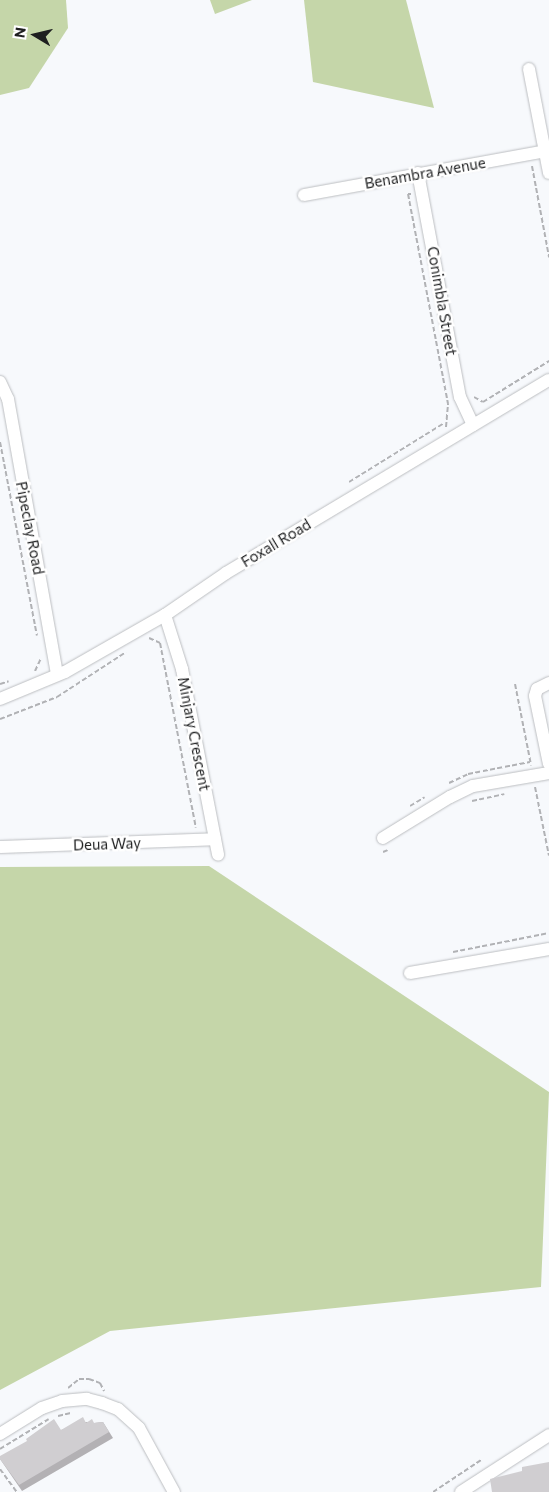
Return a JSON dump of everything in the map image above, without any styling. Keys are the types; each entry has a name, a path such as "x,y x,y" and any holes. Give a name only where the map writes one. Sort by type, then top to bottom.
{"street":[{"path":"529,68 549,173"},
{"name":"Benambra Avenue","path":"304,195 545,151"},
{"name":"Conimbla Street","path":"418,173 460,400 473,425"},
{"name":"Foxall Road","path":"0,699 57,675 165,615 226,573 549,380"},
{"name":"Pipeclay Road","path":"0,382 8,399 57,675"},
{"name":"Minjary Crescent","path":"165,615 182,669 218,855"},
{"path":"546,684 535,696 549,764"},
{"path":"387,843 450,797 474,786 549,773"},
{"name":"Deua Way","path":"0,847 215,839"},
{"path":"410,973 549,949"},
{"path":"0,1434 42,1408 62,1401 87,1399 102,1403 118,1409 139,1428 174,1492"},
{"path":"461,1492 476,1488 549,1435"}],"path":[{"path":"530,154 549,257"},
{"path":"349,482 444,424 449,414 448,403 473,397 483,402 549,361"},
{"path":"471,388 473,397"},
{"path":"444,424 452,438"},
{"path":"0,442 37,638"},
{"path":"148,638 160,643 196,829 195,840"},
{"path":"0,719 57,697 132,648"},
{"path":"37,664 41,658"},
{"path":"526,790 536,788"},
{"path":"464,804 508,793"},
{"path":"383,852 387,843"},
{"path":"452,952 549,933"},
{"path":"67,1390 79,1379 89,1379 100,1383 104,1395"},
{"path":"0,1450 52,1418 74,1413"},
{"path":"433,1492 481,1460"},
{"path":"0,1469 17,1492"}],"green space":[{"path":"0,0 66,0 68,28 29,88 0,95"},
{"path":"210,0 252,0 215,14"},
{"path":"304,0 406,0 434,108 313,82"},
{"path":"209,866 549,1092 541,1287 110,1331 0,1390 0,867"}],"building":[{"path":"83,1417 86,1423 92,1419 94,1423 103,1422 109,1432 19,1485 0,1459 0,1456 27,1441 26,1439 54,1419 61,1430"},
{"path":"549,1462 549,1492 492,1492 490,1479 522,1471 522,1467"}]}
